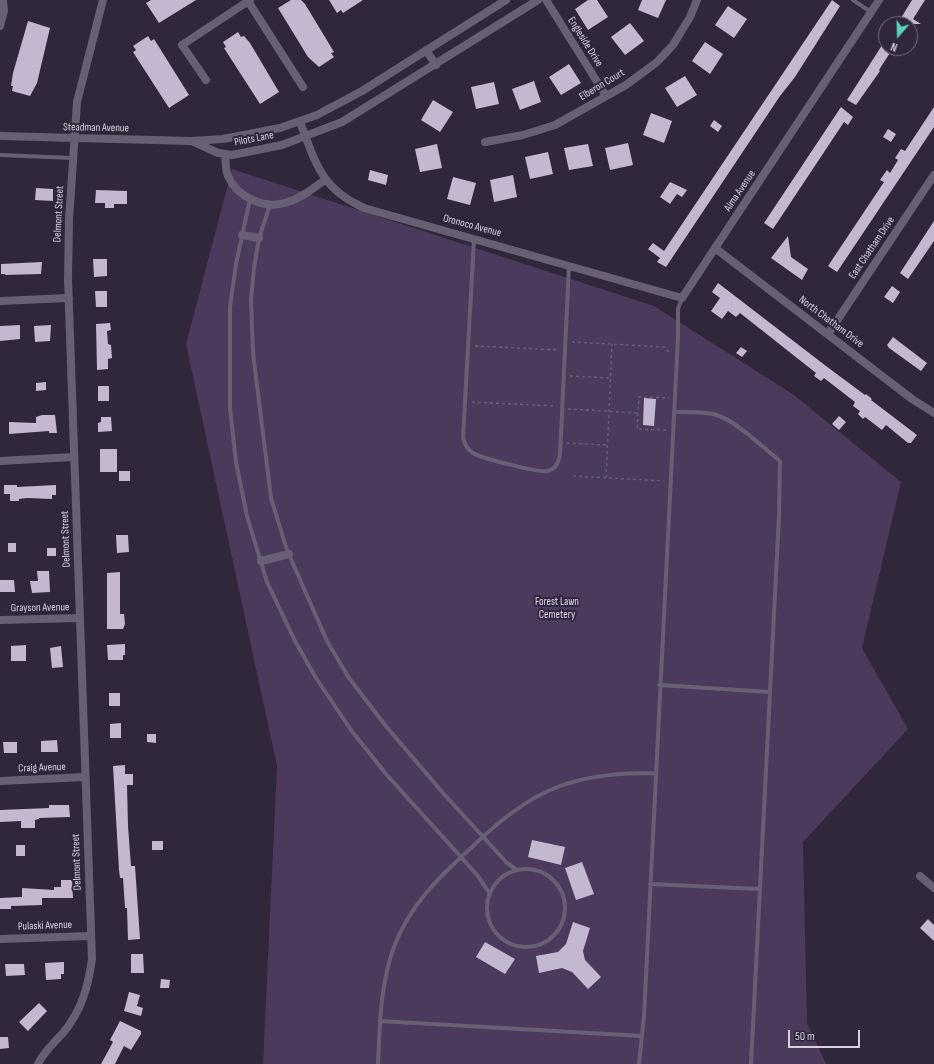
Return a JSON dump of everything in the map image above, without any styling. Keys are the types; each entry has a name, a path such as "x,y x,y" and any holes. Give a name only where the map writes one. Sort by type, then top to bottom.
{"street":[{"path":"0,26 4,11 3,0"},
{"name":"Delmont Street","path":"38,1064 48,1048 71,1023 80,1008 88,983 92,959 74,457 68,220 79,89 103,0"},
{"path":"206,80 182,44 249,0 303,87"},
{"name":"Pilots Lane","path":"191,141 247,135 280,128 317,115 362,91 506,0"},
{"name":"Pilots Lane","path":"191,141 232,155 257,151 306,137 354,116 538,0"},
{"name":"Engleside Drive","path":"546,0 606,96"},
{"name":"Elberon Court","path":"485,142 541,130 555,124 626,85 657,62 673,45 690,17 697,0"},
{"name":"Alma Avenue","path":"682,298 879,0"},
{"path":"426,50 436,65"},
{"name":"Oronoco Avenue","path":"300,122 315,162 325,180 342,196 364,208 569,264 682,298"},
{"name":"Steadman Avenue","path":"0,136 191,141"},
{"path":"226,154 226,171 239,192 250,199 270,205 285,203 299,198 325,180"},
{"name":"East Chatham Drive","path":"828,334 934,174"},
{"path":"242,235 259,238"},
{"name":"North Chatham Drive","path":"715,248 912,399 934,413"},
{"path":"0,301 69,298"},
{"path":"0,461 74,457"},
{"path":"261,561 289,554"},
{"name":"Grayson Avenue","path":"0,620 80,618"},
{"name":"Craig Avenue","path":"0,780 85,777"},
{"path":"920,876 934,888"},
{"name":"Pulaski Avenue","path":"0,939 90,936"}],"lane":[{"path":"853,0 872,12"},
{"path":"0,155 74,158"},
{"path":"250,199 236,264 230,307 230,408 238,470 247,516 267,582 295,641 316,678 351,730 386,774 461,857 490,894"},
{"path":"270,205 259,238 254,268 251,300 253,353 271,498 289,554 327,641 349,678 385,725 507,863 517,870"},
{"path":"474,238 463,438 468,450 474,454 540,472 555,468 559,462 569,264"},
{"name":"Alma Avenue","path":"640,1064 677,360 678,309 682,298"},
{"path":"674,412 717,415 730,422 780,461 779,516 751,1064"},
{"path":"659,685 770,692"},
{"path":"378,1064 383,989 387,968 404,923 416,904 440,876 483,836 523,804 559,787 596,776 655,773"},
{"path":"528,869 540,871 550,877 560,890 565,906 564,918 552,937 537,945 520,946 509,942 500,936 493,927 488,916 490,894 501,878 517,870 528,869"},
{"path":"650,884 759,889"},
{"path":"380,1021 642,1036"}],"path":[{"path":"565,342 664,347 677,360"},
{"path":"606,478 612,344"},
{"path":"469,346 565,351"},
{"path":"564,376 610,378"},
{"path":"673,431 637,429 639,397 675,398"},
{"path":"465,401 638,413"},
{"path":"560,443 607,445"},
{"path":"573,476 670,481"}],"green space":[{"name":"Forest Lawn Cemetery","path":"232,169 654,306 794,395 901,482 862,648 908,729 803,842 807,1023 826,1064 263,1064 277,766 186,344"}],"building":[{"path":"151,0 196,0 159,23 146,3"},
{"path":"291,0 301,0 305,4 334,52 331,53 334,57 319,67 308,57 278,8"},
{"path":"329,0 363,0 343,13 341,10 337,13"},
{"path":"588,0 597,0 608,17 588,30 575,9"},
{"path":"642,0 666,0 658,18 638,10"},
{"path":"832,0 840,6 795,77 780,96 666,267 657,262 660,258 648,249 653,243 664,251"},
{"path":"912,0 925,0 915,16 902,16"},
{"path":"728,6 747,19 734,38 715,25"},
{"path":"28,21 50,28 37,83 30,96 12,91 13,86 11,86 13,73"},
{"path":"630,23 644,41 625,55 611,37"},
{"path":"238,32 241,37 244,36 250,43 279,92 260,104 224,48 226,47 223,42"},
{"path":"148,36 151,41 154,39 189,95 169,108 133,52 136,50 133,46"},
{"path":"705,42 723,54 710,74 692,61"},
{"path":"878,52 878,56 888,56 879,70 880,71 856,105 847,100"},
{"path":"569,64 581,83 561,95 549,77"},
{"path":"685,76 697,95 677,107 665,88"},
{"path":"534,81 541,102 520,110 512,89"},
{"path":"494,82 499,104 476,109 471,87"},
{"path":"433,100 453,112 440,132 421,120"},
{"path":"841,107 853,117 848,125 844,122 773,229 764,223"},
{"path":"934,107 934,127 837,272 828,266 884,182 880,180 887,170 890,173 898,160 895,158 901,149 905,151"},
{"path":"651,113 672,121 664,143 643,135"},
{"path":"714,120 722,126 718,132 710,126"},
{"path":"888,129 896,134 891,142 883,137"},
{"path":"628,143 633,165 610,170 605,148"},
{"path":"437,144 442,168 420,172 415,149"},
{"path":"588,144 593,166 569,170 564,148"},
{"path":"548,152 553,174 530,179 525,157"},
{"path":"370,170 388,175 386,185 368,180"},
{"path":"513,175 517,197 494,202 490,180"},
{"path":"453,177 476,183 470,205 447,199"},
{"path":"670,182 687,190 682,197 677,194 670,204 660,197"},
{"path":"36,188 53,189 53,201 35,200"},
{"path":"96,190 127,191 127,204 114,204 114,208 105,208 105,203 95,203"},
{"path":"934,221 934,241 908,279 900,273"},
{"path":"788,236 791,257 808,269 802,280 771,258"},
{"path":"93,259 107,259 107,276 94,277"},
{"path":"42,262 41,274 1,274 1,264"},
{"path":"718,283 826,366 865,395 866,394 872,399 871,400 917,435 911,443 908,443 886,425 882,430 865,417 863,419 858,414 860,411 853,406 855,402 824,378 821,381 814,376 816,373 740,313 736,317 728,311 722,319 711,311 720,298 712,292"},
{"path":"892,286 900,292 893,303 884,297"},
{"path":"95,291 107,291 107,307 96,307"},
{"path":"110,323 111,330 107,331 108,344 111,345 112,358 108,359 108,369 97,370 96,324"},
{"path":"20,325 20,339 0,341 0,326"},
{"path":"51,325 50,341 35,342 34,326"},
{"path":"893,337 927,363 921,371 889,348 887,345"},
{"path":"741,347 747,351 742,357 736,353"},
{"path":"46,382 46,390 36,391 36,383"},
{"path":"98,386 109,386 109,401 98,401"},
{"path":"644,398 656,399 654,426 643,425"},
{"path":"42,415 55,415 57,433 49,433 49,431 9,434 9,422 36,423 36,417"},
{"path":"839,416 846,422 839,430 832,424"},
{"path":"101,417 111,417 112,431 98,432 98,423 101,422"},
{"path":"100,449 117,449 117,472 100,472"},
{"path":"119,471 130,471 130,481 119,481"},
{"path":"4,485 17,485 17,487 56,485 56,495 52,495 52,499 27,498 19,499 19,501 10,501 10,494 4,494"},
{"path":"116,535 128,535 129,552 117,553"},
{"path":"8,543 16,543 16,552 8,552"},
{"path":"47,548 56,548 56,556 47,556"},
{"path":"37,571 49,571 50,592 32,593 30,581 38,581"},
{"path":"120,572 120,614 124,614 125,624 123,629 107,629 107,573"},
{"path":"0,580 14,580 15,592 0,592"},
{"path":"125,644 125,655 123,655 123,660 108,660 107,645"},
{"path":"26,645 26,661 11,661 11,646"},
{"path":"61,646 63,667 52,668 50,648"},
{"path":"109,693 120,693 120,706 109,706"},
{"path":"121,723 121,738 110,738 110,724"},
{"path":"147,734 156,734 156,743 147,742"},
{"path":"57,740 58,752 41,752 41,741"},
{"path":"3,742 17,742 17,753 4,753"},
{"path":"125,765 125,774 133,774 133,785 127,785 128,826 131,866 135,866 140,939 128,940 127,908 125,908 123,878 120,878 119,870 113,766"},
{"path":"49,805 69,805 70,817 39,818 35,820 35,828 21,828 21,821 0,822 0,810 49,808"},
{"path":"532,840 565,847 561,865 528,857"},
{"path":"152,841 163,841 163,850 152,850"},
{"path":"16,845 25,845 25,856 16,856"},
{"path":"582,862 594,894 576,900 565,868"},
{"path":"61,880 72,880 73,898 42,898 42,905 11,906 11,909 0,909 0,898 22,897 22,888 54,890 54,887 61,887"},
{"path":"928,919 934,925 934,941 920,928"},
{"path":"573,922 590,928 583,951 585,960 601,977 588,989 572,972 562,968 539,973 536,956 558,952 566,944"},
{"path":"485,942 515,959 505,974 476,957"},
{"path":"131,954 143,954 144,973 131,973"},
{"path":"64,962 64,974 61,974 61,979 46,980 45,963"},
{"path":"5,964 24,964 25,975 6,976"},
{"path":"161,979 170,980 169,988 160,988"},
{"path":"129,992 140,995 137,1006 143,1008 141,1016 124,1011"},
{"path":"39,1003 47,1011 28,1031 19,1022"},
{"path":"120,1021 141,1031 141,1034 131,1050 124,1046 115,1064 101,1064 113,1042 110,1040"},
{"path":"0,1037 8,1037 9,1048 0,1049"}]}
